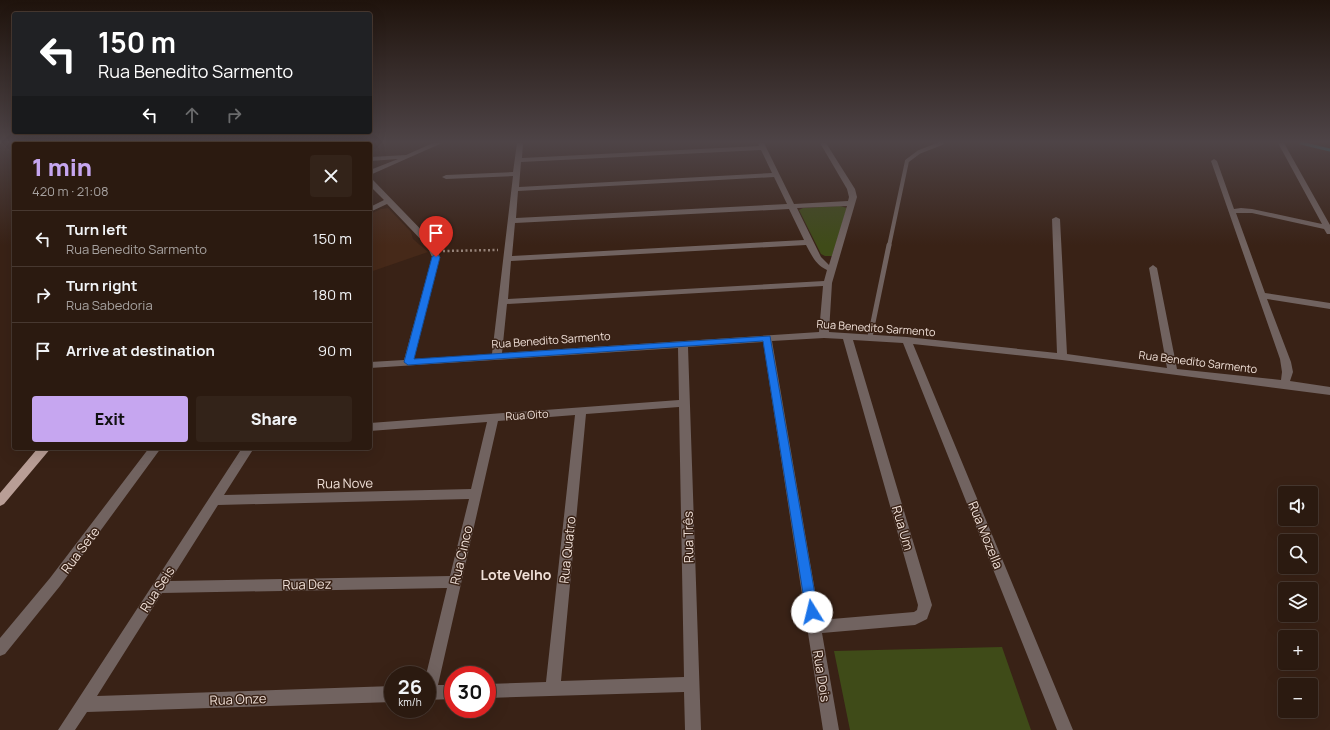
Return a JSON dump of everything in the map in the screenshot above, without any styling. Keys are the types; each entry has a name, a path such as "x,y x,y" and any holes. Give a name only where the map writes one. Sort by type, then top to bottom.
{"main road":[{"path":"0,501 42,450"}],"street":[{"path":"497,355 517,177"},
{"path":"515,189 738,177"},
{"path":"778,177 816,258 822,264 831,269"},
{"path":"824,335 828,283 852,203 853,193 843,177"},
{"path":"1220,177 1287,364 1287,378 1284,384"},
{"path":"1300,177 1329,229"},
{"path":"372,184 431,245 435,251 435,263 408,362"},
{"path":"372,209 388,201"},
{"path":"512,221 852,203"},
{"path":"1232,212 1241,210 1252,211 1329,229"},
{"path":"1056,218 1062,357"},
{"path":"508,255 808,242"},
{"path":"1153,268 1173,372"},
{"path":"503,302 828,283"},
{"path":"1262,295 1330,306"},
{"name":"Rua Benedito Sarmento","path":"372,365 497,355 824,335 907,340 1062,357 1330,391"},
{"name":"Rua Um","path":"814,627 912,619 919,617 924,613 925,605 847,336"},
{"name":"Rua Dois","path":"766,338 831,730"},
{"name":"Rua Mozella","path":"907,340 1065,730"},
{"name":"Rua Três","path":"683,344 693,730"},
{"name":"Rua Oito","path":"372,426 684,403"},
{"name":"Rua Quatro","path":"552,688 581,411"},
{"name":"Rua Cinco","path":"435,666 494,417"},
{"name":"Rua Sete","path":"0,649 55,582 154,450"},
{"name":"Rua Seis","path":"66,730 247,450"},
{"name":"Rua Nove","path":"215,500 476,494"},
{"name":"Rua Dez","path":"159,587 455,582"},
{"path":"496,691 692,684"},
{"name":"Rua Onze","path":"83,704 384,694"}],"lane":[{"path":"870,337 904,177"}],"path":[{"path":"435,251 508,255"}],"shaded area":[{"path":"388,208 411,232 413,239 428,252 372,271 372,213"}],"green space":[{"path":"840,206 847,208 832,256 825,256 821,254 799,210 803,208"},
{"path":"1002,647 1031,730 850,730 834,651"}],"district":[{"name":"Lote Velho","path":"516,575"}],"route":[{"path":"436,257 408,362 766,338 812,612"}]}
